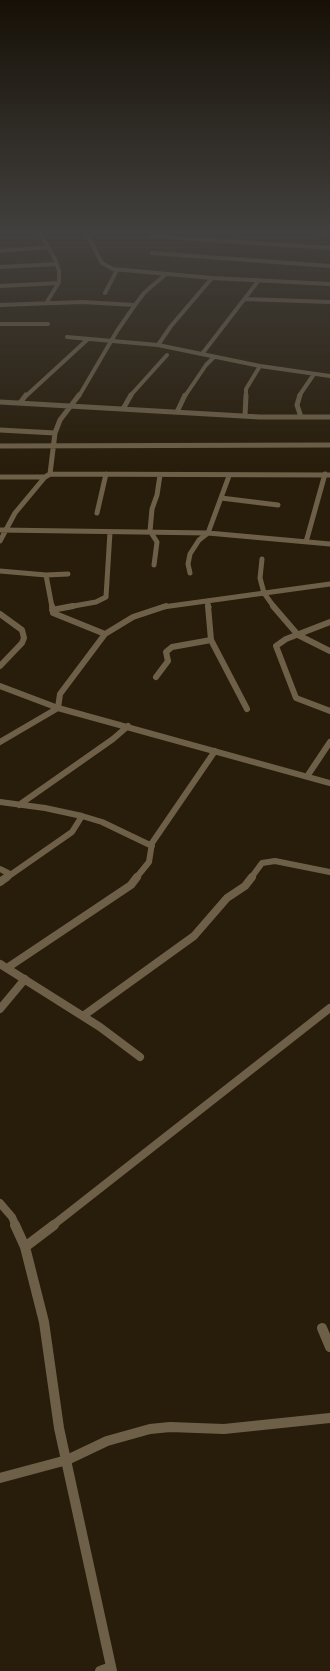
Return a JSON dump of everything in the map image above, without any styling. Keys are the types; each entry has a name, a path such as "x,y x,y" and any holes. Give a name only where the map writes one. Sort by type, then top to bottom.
{"street":[{"path":"0,541 2,530 32,490 47,476 53,460 55,433 60,420 80,394 132,309"},
{"path":"158,345 171,326 186,309"},
{"path":"202,354 237,309"},
{"path":"0,324 48,324"},
{"path":"67,337 158,345 260,366 330,376"},
{"path":"20,403 27,394 88,339"},
{"path":"123,409 136,387 167,355"},
{"path":"177,412 184,397 206,365 214,357"},
{"path":"245,416 246,389 260,366"},
{"path":"301,417 297,404 303,388 314,374"},
{"path":"0,402 245,416 330,417"},
{"path":"0,430 55,433"},
{"path":"0,446 330,445"},
{"path":"97,513 106,474"},
{"path":"0,477 106,474 229,476 328,474 306,542"},
{"path":"154,565 158,542 150,531 152,509 158,495 160,475"},
{"path":"190,572 188,564 190,554 199,540 208,533 229,476"},
{"path":"221,498 278,505"},
{"path":"2,530 208,533 330,544"},
{"path":"52,610 96,602 106,597 110,532"},
{"path":"262,559 260,578 264,593 280,616 298,635 311,644 330,651"},
{"path":"0,571 46,575 68,574"},
{"path":"46,575 52,610 54,613 58,616 105,634"},
{"path":"58,708 60,694 105,634 116,626 146,612 167,606 207,602 330,584"},
{"path":"207,602 209,608 211,640 247,709"},
{"path":"0,614 22,630 24,638 22,643 0,666"},
{"path":"330,622 282,641 276,646 295,695 299,700 330,711"},
{"path":"156,677 168,661 166,652 176,644 211,640"},
{"path":"0,686 58,708 308,775 330,783"},
{"path":"0,742 58,708"},
{"path":"19,805 113,739 128,726"},
{"path":"308,775 330,742"},
{"path":"3,966 42,946 131,885 149,862 152,843 215,751"},
{"path":"0,802 45,808 82,816 108,825 152,846"},
{"path":"0,882 72,832 82,816"},
{"path":"84,1016 194,936 227,898 245,886 262,863 275,861 330,872"},
{"path":"0,869 10,874"},
{"path":"3,966 84,1016 140,1056"},
{"path":"0,1009 25,979"},
{"path":"25,1247 197,1114 330,1008"},
{"path":"0,1203 12,1217 25,1247 44,1322 59,1428 67,1460 108,1670"},
{"path":"322,1328 330,1347"},
{"path":"0,1478 67,1460 107,1441 150,1429 170,1427 224,1428 330,1418"}]}
